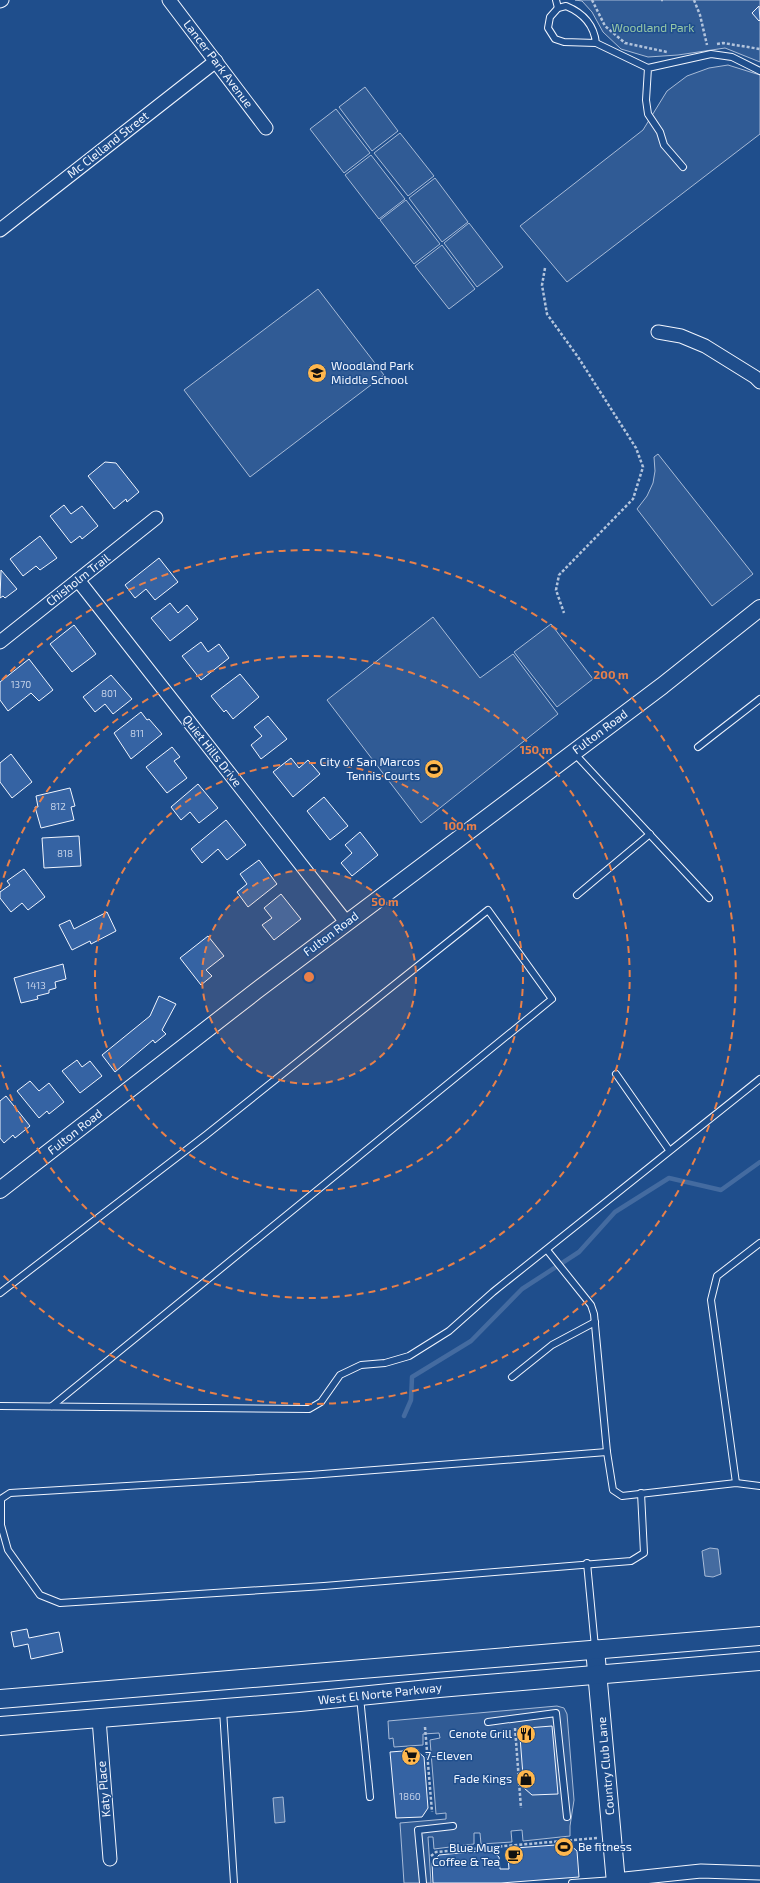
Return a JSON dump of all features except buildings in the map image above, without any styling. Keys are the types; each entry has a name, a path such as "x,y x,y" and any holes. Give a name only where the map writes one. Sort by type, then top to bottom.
{"main road":[{"name":"West El Norte Parkway","path":"0,1699 760,1636"},
{"name":"Country Club Lane","path":"595,1649 616,1881"},
{"name":"West El Norte Parkway","path":"0,1726 360,1697 439,1688 760,1661"}],"street":[{"name":"Lancer Park Avenue","path":"169,0 266,128"},
{"name":"Mc Clelland Street","path":"0,230 216,61"},
{"path":"658,332 681,336 705,346 755,377 760,382"},
{"name":"Chisholm Trail","path":"0,642 156,518"},
{"name":"Quiet Hills Drive","path":"78,580 346,922"},
{"name":"Fulton Road","path":"0,1190 346,922 662,686 760,608"},
{"name":"Katy Place","path":"99,1719 110,1859"},
{"path":"616,1881 701,1871 760,1874"}],"lane":[{"path":"556,0 558,8"},
{"path":"596,43 595,32 583,16 566,6 558,8 550,17 548,28 555,38 564,42 596,43 648,68 711,54 732,57 760,71"},
{"path":"648,68 646,100 648,114 660,132 664,145 683,168"},
{"path":"698,747 760,699"},
{"path":"573,752 709,898"},
{"path":"577,895 650,834"},
{"path":"0,1293 206,1135 488,910 552,999 52,1406"},
{"path":"616,1074 669,1150"},
{"path":"0,1406 309,1409 321,1402 340,1375 361,1365 385,1363 409,1356 450,1331 493,1292 547,1250 669,1150 760,1079"},
{"path":"736,1483 711,1300 717,1276 760,1243"},
{"path":"547,1250 591,1305 595,1322 607,1452 614,1490 622,1496 736,1483 760,1486"},
{"path":"512,1377 552,1346 595,1322"},
{"path":"607,1452 310,1475 10,1493 0,1499 1,1525 8,1550 40,1595 60,1603 324,1586 587,1563 631,1561 644,1553 641,1493"},
{"path":"587,1563 595,1649"},
{"path":"360,1697 370,1798"},
{"path":"223,1708 234,1883"},
{"path":"488,1722 556,1713 567,1817"},
{"path":"422,1883 418,1830 453,1826"},
{"path":"572,1883 616,1881"}],"path":[{"path":"592,0 606,26 624,43 665,52 672,51"},
{"path":"694,0 700,15 707,46"},
{"path":"700,47 723,43 760,49"},
{"path":"545,268 542,285 548,314 636,448 643,467 633,499 559,575 556,590 564,613"},
{"path":"515,1719 521,1808"},
{"path":"425,1727 432,1812"},
{"path":"431,1856 436,1850 612,1837"}],"shaded area":[{"name":"Woodland Park","path":"575,0 760,0 760,62 725,48 678,55 648,57 621,49 603,32 592,12 582,1"},
{"path":"728,65 760,75 760,134 567,282 520,226 643,130 667,91 687,76 709,68"},
{"path":"365,87 398,131 372,151 339,107"},
{"path":"336,109 370,153 344,173 310,129"},
{"path":"400,133 434,176 408,196 374,153"},
{"path":"371,155 405,199 379,219 345,175"},
{"path":"435,178 468,222 442,242 409,198"},
{"path":"406,200 440,244 414,264 380,220"},
{"path":"469,223 503,267 477,287 444,243"},
{"path":"442,245 475,289 449,309 415,266"},
{"path":"318,289 384,375 250,477 184,390"},
{"path":"658,454 753,574 712,606 637,509 647,496 653,483 655,471 654,457"},
{"name":"City of San Marcos Tennis Courts","path":"433,617 480,678 513,654 558,714 421,823 327,700"},
{"path":"551,624 593,679 557,707 514,652"},
{"path":"710,1548 718,1549 721,1574 713,1577 705,1576 702,1551"},
{"path":"557,1706 564,1708 567,1714 574,1800 570,1836 523,1841 522,1830 511,1831 512,1842 481,1844 480,1833 474,1833 474,1844 434,1849 433,1837 428,1837 431,1883 404,1883 400,1823 446,1819 446,1813 436,1814 430,1740 440,1738 439,1733 423,1734 423,1745 394,1747 393,1738 389,1739 388,1721"},
{"path":"283,1797 285,1822 275,1823 273,1798"}],"waterway":[{"path":"404,1416 411,1400 412,1377 471,1341 522,1289 579,1252 615,1212 669,1178 721,1190 760,1162"}],"place":[{"name":"Woodland Park Middle School","path":"317,373"},
{"name":"City of San Marcos Tennis Courts","path":"434,769"},
{"name":"Cenote Grill","path":"526,1734"},
{"name":"7-Eleven","path":"411,1756"},
{"name":"Fade Kings","path":"526,1779"},
{"name":"Be fitness","path":"564,1847"},
{"name":"Blue Mug Coffee & Tea","path":"514,1855"}]}
